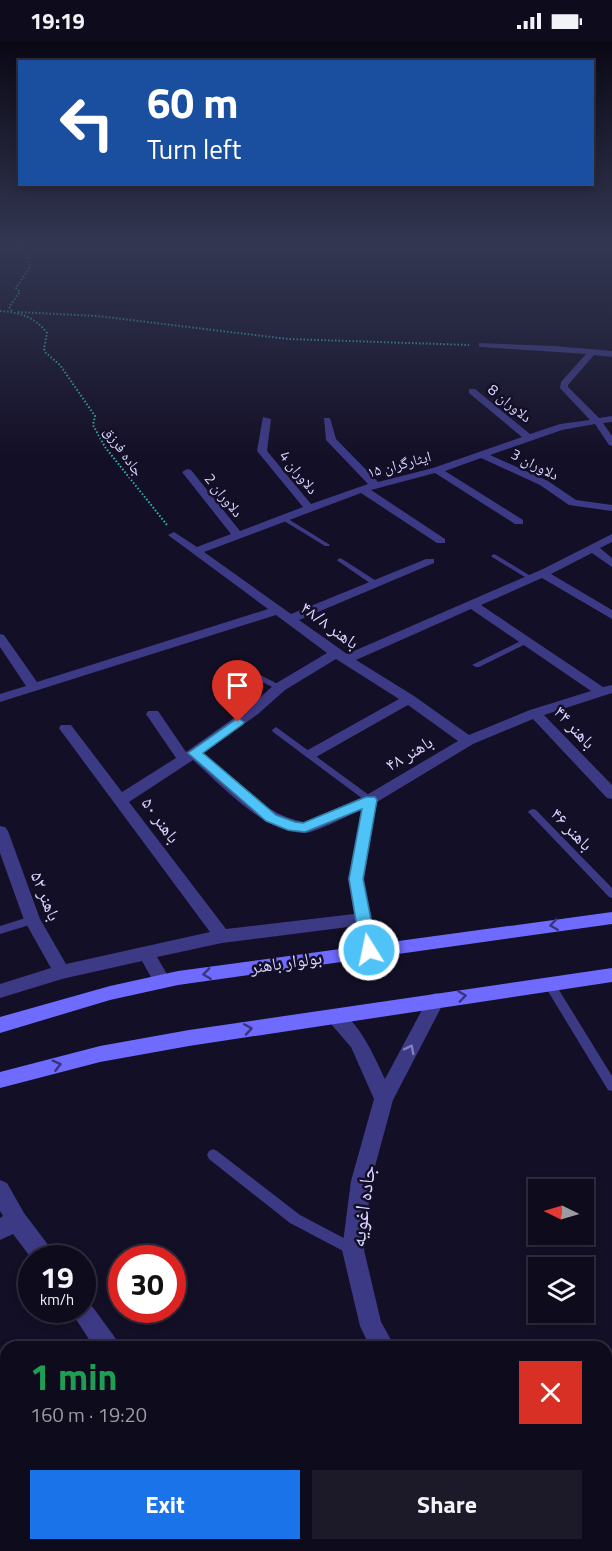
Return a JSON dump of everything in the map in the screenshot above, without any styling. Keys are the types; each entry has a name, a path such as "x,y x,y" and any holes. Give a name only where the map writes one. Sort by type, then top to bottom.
{"main road":[{"name":"بولوار باهنر","path":"0,1025 162,981 369,950 612,918"},
{"path":"0,1080 100,1054 436,1000 612,975"}],"street":[{"path":"482,345 555,348 612,354"},
{"path":"592,352 564,384 564,388 598,422 612,442"},
{"name":"دلاوران 8","path":"472,391 529,438"},
{"name":"دلاوران 4","path":"266,419 262,451 309,508"},
{"name":"ایثارگران ۱۵","path":"196,551 362,489 437,470 560,427 612,419"},
{"path":"327,420 331,440 376,486"},
{"name":"دلاوران 3","path":"483,455 544,483 573,503 612,508"},
{"path":"437,470 519,522"},
{"name":"دلاوران 2","path":"187,472 238,536"},
{"path":"362,489 441,541"},
{"name":"باهنر ۴۸/۸","path":"174,535 341,657 409,699 468,741"},
{"path":"121,800 253,711 280,687 341,657 472,604 612,537"},
{"path":"593,548 612,564"},
{"path":"290,619 430,561"},
{"path":"536,575 612,615"},
{"path":"472,604 607,691"},
{"path":"0,698 278,610"},
{"path":"0,638 34,688"},
{"name":"باهنر ۴۸","path":"153,714 189,756 271,818 305,828 370,800 468,741 535,713 607,691"},
{"path":"311,754 409,699"},
{"name":"باهنر ۴۴","path":"535,713 612,794"},
{"name":"باهنر ۵۰","path":"66,728 222,936"},
{"path":"369,950 356,879 370,800"},
{"name":"باهنر ۵۲","path":"2,839 32,920 62,972"},
{"path":"0,990 62,972 222,936 364,919"},
{"path":"146,953 162,981"},
{"name":"جاده اغویه","path":"380,1341 371,1326 353,1250 361,1181 384,1099 436,1000"},
{"path":"333,1016 358,1042 384,1099"},
{"path":"0,1190 8,1225 30,1245"},
{"path":"90,1323 104,1341"}],"lane":[{"path":"283,518 327,545"},
{"path":"494,556 536,575"},
{"path":"340,560 376,584"},
{"path":"476,665 528,641"},
{"path":"249,673 280,687"},
{"path":"276,730 370,800"},
{"name":"باهنر ۴۶","path":"533,812 612,894"},
{"path":"0,930 32,920"},
{"path":"550,984 612,1086"},
{"path":"213,1155 294,1219 353,1250"}],"path":[{"name":"جاده فرزق","path":"28,316 45,327 47,339 44,349 46,353 60,365 90,408 95,416 93,425 105,447 174,535"},
{"path":"91,316 327,342 482,345"}],"route":[{"path":"238,722 194,753 271,818 305,828 370,800 356,879 369,950"}]}
